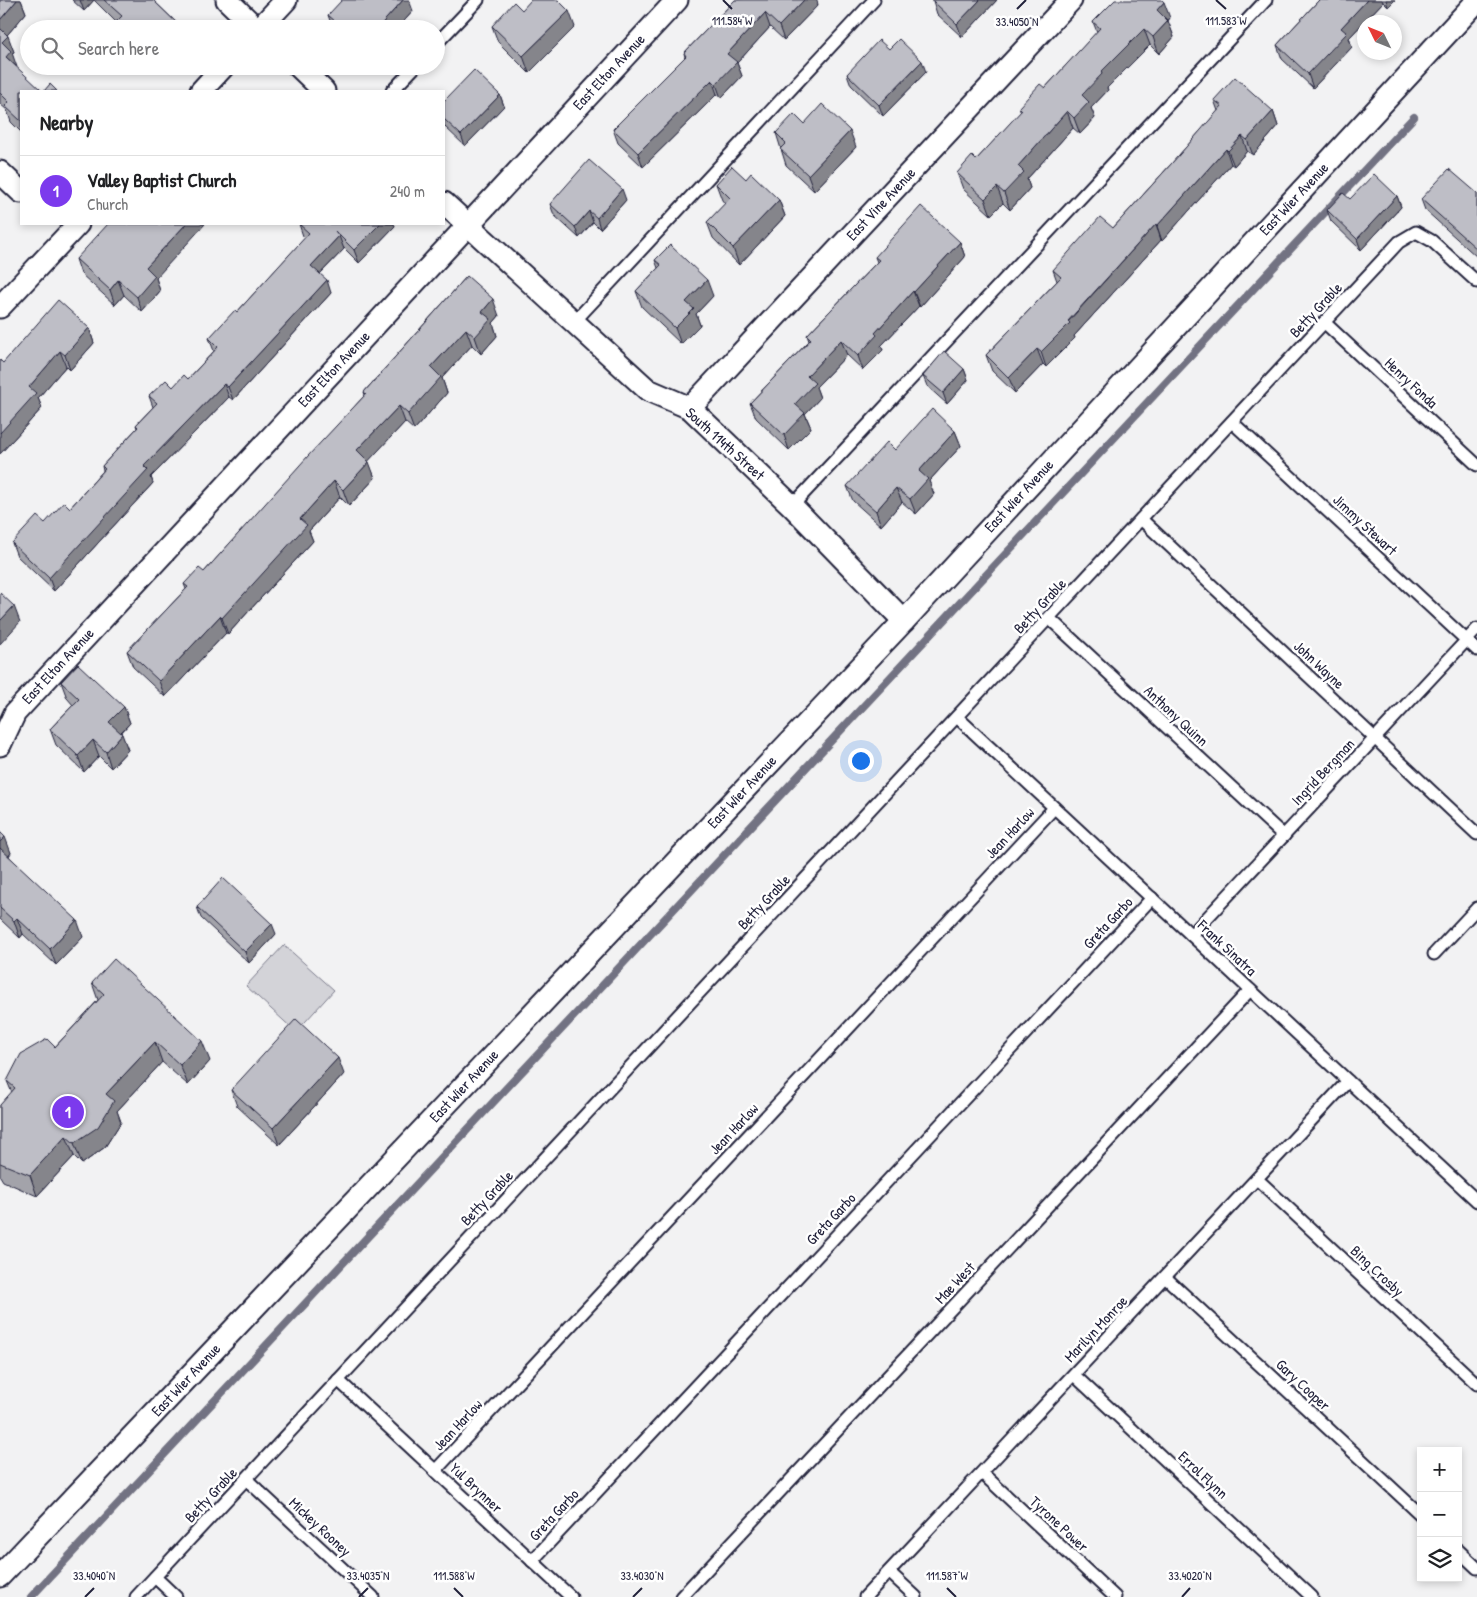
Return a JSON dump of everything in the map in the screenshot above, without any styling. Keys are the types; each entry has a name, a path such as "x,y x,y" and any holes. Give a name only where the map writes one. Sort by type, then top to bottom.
{"street":[{"path":"227,0 248,20"},
{"path":"267,20 286,0"},
{"name":"East Elton Avenue","path":"0,745 15,713 676,0"},
{"name":"East Vine Avenue","path":"690,408 1071,0"},
{"name":"East Wier Avenue","path":"0,1576 904,621 1477,1"},
{"path":"202,90 216,75"},
{"path":"307,75 323,90"},
{"path":"0,172 20,191"},
{"name":"South 114th Street","path":"445,204 648,390 690,408 792,506 904,621"},
{"path":"0,307 67,228"}],"lane":[{"path":"445,35 478,0"},
{"path":"574,322 874,0"},
{"path":"792,506 1266,0"},
{"path":"393,90 407,75"},
{"name":"Betty Grable","path":"136,1597 1399,242 1416,232 1432,241 1477,282"},
{"name":"Henry Fonda","path":"1324,322 1477,465"},
{"name":"Jimmy Stewart","path":"1232,422 1477,650"},
{"name":"John Wayne","path":"1141,519 1477,834"},
{"name":"Anthony Quinn","path":"1049,618 1284,836"},
{"name":"Ingrid Bergman","path":"1191,935 1477,629"},
{"name":"Frank Sinatra","path":"957,717 1477,1201"},
{"name":"Jean Harlow","path":"436,1471 1054,808"},
{"name":"Greta Garbo","path":"532,1561 1152,898"},
{"path":"1434,954 1477,908"},
{"name":"Mae West","path":"681,1597 1250,990"},
{"name":"Marilyn Monroe","path":"865,1597 1348,1081"},
{"name":"Bing Crosby","path":"1257,1179 1477,1384"},
{"name":"Gary Cooper","path":"1165,1277 1417,1511"},
{"name":"Errol Flynn","path":"1074,1375 1312,1597"},
{"name":"Yul Brynner","path":"338,1380 572,1597"},
{"name":"Tyrone Power","path":"982,1473 1115,1597"},
{"name":"Mickey Rooney","path":"246,1479 373,1597"},
{"path":"1462,1554 1477,1568"},
{"path":"889,1572 916,1597"},
{"path":"155,1577 176,1597"}],"shaded area":[{"path":"284,945 334,990 296,1032 246,986"}],"building":[{"path":"0,0 17,0 0,20"},
{"path":"104,0 153,0 174,20 118,20 122,16"},
{"path":"342,0 403,0 385,20 334,20 328,15"},
{"path":"531,0 558,0 569,11 523,56 492,26 514,2 522,10"},
{"path":"735,0 804,0 779,26 765,13 727,54 737,62 716,84 712,80 638,153 613,129 686,56 684,53"},
{"path":"933,0 980,0 957,24"},
{"path":"1115,0 1162,0 1164,2 1157,10 1168,21 1153,37 1144,29 1101,72 1102,74 1082,95 1089,102 1074,118 1067,111 1018,166 1024,172 1004,193 997,187 985,199 957,173 972,156 976,160 1022,110 1019,107 1040,84 1045,88 1100,28 1093,22"},
{"path":"1319,0 1367,0 1341,28 1347,33 1308,74 1277,45"},
{"path":"0,28 8,36 2,42 11,51 6,57 20,70 20,75 25,75 41,90 20,90 20,120 5,106 9,102 0,93"},
{"path":"899,39 922,61 879,105 847,74 879,40 889,49"},
{"path":"474,70 500,95 461,135 445,120 445,100"},
{"path":"1235,77 1273,111 1247,140 1242,136 1228,151 1226,149 1068,321 1070,323 1041,352 1037,349 1009,378 986,355 1061,277 1053,270 1100,217 1113,228 1172,163 1222,106 1214,100"},
{"path":"50,84 56,90 45,90"},
{"path":"822,104 850,131 808,175 780,149 786,143 776,133 794,114 804,124"},
{"path":"589,160 622,189 597,218 589,211 575,227 550,204"},
{"path":"732,166 746,179 751,173 779,200 733,248 707,222 730,198 716,184"},
{"path":"1449,169 1477,193 1477,249 1421,199"},
{"path":"1374,174 1397,196 1357,239 1327,210 1343,193 1350,199"},
{"path":"921,206 960,242 875,333 877,335 858,356 841,340 807,376 815,383 795,404 805,413 784,435 750,403 811,339 807,335 879,260 875,257"},
{"path":"107,225 185,225 146,267 155,276 137,297 118,280 110,290 76,259"},
{"path":"300,225 379,225 354,250 335,231 339,236 311,266 327,280 228,387 224,384 144,466 148,470 49,578 12,543 37,516 45,523 64,502 70,508 105,469 102,466 157,403 149,396 166,380 173,387 184,375 188,379 218,347 209,338 235,310 237,312 309,233"},
{"path":"670,245 707,280 686,302 694,309 675,328 636,291 661,265 655,260"},
{"path":"467,276 493,299 482,312 491,319 475,337 466,329 431,367 441,377 408,414 399,406 357,450 369,462 343,490 334,481 300,519 307,525 222,618 220,616 159,681 127,651 188,587 184,584 199,568 204,572 366,394 364,392"},
{"path":"58,300 89,328 65,355 60,351 29,387 36,393 0,433 0,360 3,363"},
{"path":"944,351 964,369 943,393 923,376"},
{"path":"932,409 955,431 919,471 928,479 910,499 896,488 876,511 847,486 887,442 895,450"},
{"path":"0,593 14,606 0,621"},
{"path":"78,664 124,707 109,722 122,734 106,752 93,740 78,756 50,729 79,699 61,682"},
{"path":"0,832 5,837 0,842"},
{"path":"0,848 77,920 50,949 17,918 14,921 0,908"},
{"path":"223,878 272,924 245,952 197,907"},
{"path":"114,959 202,1041 180,1065 155,1042 106,1094 114,1101 98,1127 74,1143 66,1136 30,1175 0,1163 0,1105 15,1088 7,1081 21,1054 47,1039 55,1047 104,994 92,983"},
{"path":"296,1019 338,1058 273,1128 231,1090"}],"waterway":[{"path":"31,1597 1414,117"}],"place":[{"name":"Valley Baptist Church","path":"68,1112"}]}
